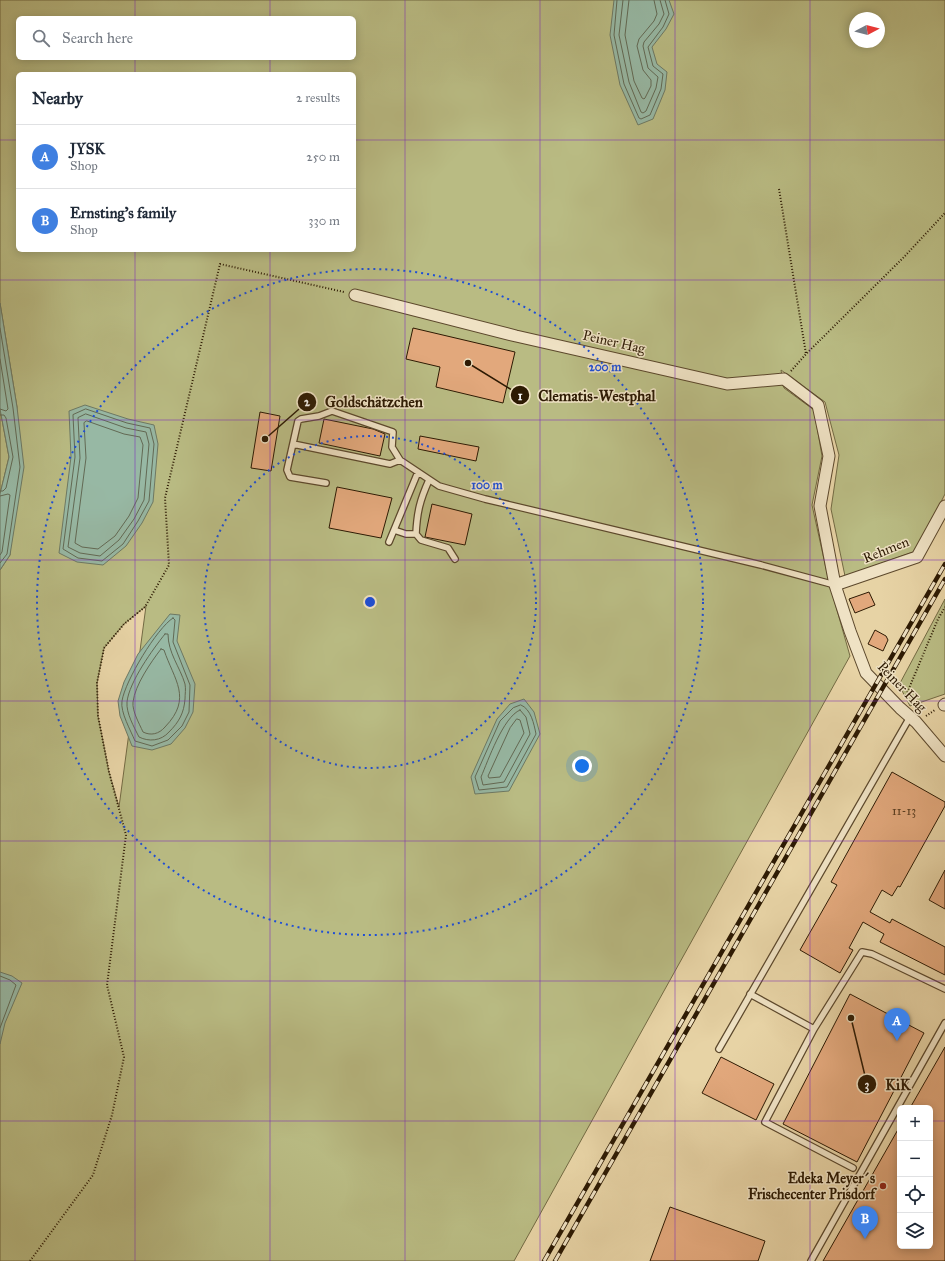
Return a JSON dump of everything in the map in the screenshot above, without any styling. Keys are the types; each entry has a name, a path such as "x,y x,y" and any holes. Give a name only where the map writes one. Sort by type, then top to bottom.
{"street":[{"name":"Peiner Hag","path":"355,295 516,336 727,384 784,379 818,405 829,456 820,506 835,585 850,631 866,673 913,720 945,756"},
{"name":"Rehmen","path":"835,585 917,557 945,506"}],"lane":[{"path":"326,482 290,477 287,470 298,420 319,416 332,411 393,432 392,447 400,460 439,486 485,499 761,565 835,585"},
{"path":"293,444 390,464 400,460"},
{"path":"389,542 418,472"},
{"path":"429,480 420,500 416,520 416,534 421,540 448,548 455,559"},
{"path":"394,530 406,534 416,534"},
{"path":"719,1049 750,994 913,720"},
{"path":"853,1168 765,1122 814,1029 862,952 872,954 945,989"},
{"path":"750,994 814,1029"},
{"path":"811,1261 945,1023"}],"path":[{"path":"779,189 806,354"},
{"path":"784,379 806,354 904,257 945,213"},
{"path":"30,1261 93,1175 112,1115 124,1057 107,985 126,835 109,772 98,716 97,683 104,648 124,624 145,607 169,565 165,498 220,264 355,295"},
{"path":"900,708 938,619 945,608"},
{"path":"913,720 944,704"}],"green space":[{"path":"0,0 945,0 945,494 916,551 845,576 831,509 839,455 825,402 781,370 784,388 814,410 822,456 812,505 829,582 850,656 514,1261 0,1261 0,570 10,555 17,407 0,303","holes":["146,606 119,807 109,772 98,716 97,683 104,648 124,624"]},
{"path":"0,409 9,457 0,494"},
{"path":"945,599 945,694 910,706 899,685"}],"water":[{"path":"614,0 669,0 674,14 666,29 652,47 657,64 667,72 665,90 653,119 638,125 620,85 610,35"},
{"path":"0,303 17,407 24,467 10,555 0,570 0,494 9,457 0,409"},
{"path":"85,405 128,419 154,425 158,444 153,502 142,523 126,546 103,565 77,562 59,553 71,457 69,411"},
{"path":"170,614 180,615 177,641 195,684 193,712 185,728 171,744 152,750 132,746 120,716 118,701 124,682 138,654"},
{"path":"524,699 534,712 540,734 509,791 475,794 471,777 497,719 510,704"},
{"path":"0,972 12,976 22,983 5,1023 0,1044"}],"building":[{"path":"413,328 515,352 503,403 436,387 440,367 406,359"},
{"path":"260,412 280,416 271,471 251,468"},
{"path":"324,419 373,429 385,434 380,456 319,443"},
{"path":"420,436 479,447 476,461 418,449"},
{"path":"337,487 392,498 381,538 329,528"},
{"path":"432,504 472,514 465,545 425,537"},
{"path":"869,592 875,605 855,613 849,599"},
{"path":"875,630 886,636 888,640 883,651 868,644"},
{"path":"892,772 945,802 945,806 900,887 898,886 892,896 882,890 870,912 890,923 892,919 945,947 945,975 880,942 884,934 863,922 849,948 853,950 840,973 800,950 837,885 831,882"},
{"path":"945,870 945,909 929,900"},
{"path":"850,994 924,1033 857,1162 783,1124"},
{"name":"Edeka Meyer´s Frischecenter Prisdorf","path":"945,1047 945,1261 823,1261 897,1131 897,1249 933,1249 933,1105 912,1105"},
{"path":"721,1057 774,1084 756,1120 702,1093"},
{"path":"670,1207 765,1241 758,1261 650,1261"}],"railway":[{"path":"544,1261 945,564"},
{"path":"555,1261 945,579"}],"place":[{"name":"Clematis-Westphal","path":"468,363"},
{"name":"Goldschätzchen","path":"265,439"},
{"name":"KiK","path":"851,1018"},
{"name":"JYSK","path":"897,1041"},
{"name":"Edeka Meyer´s Frischecenter Prisdorf","path":"883,1186"},
{"name":"Ernsting's family","path":"865,1239"}]}
